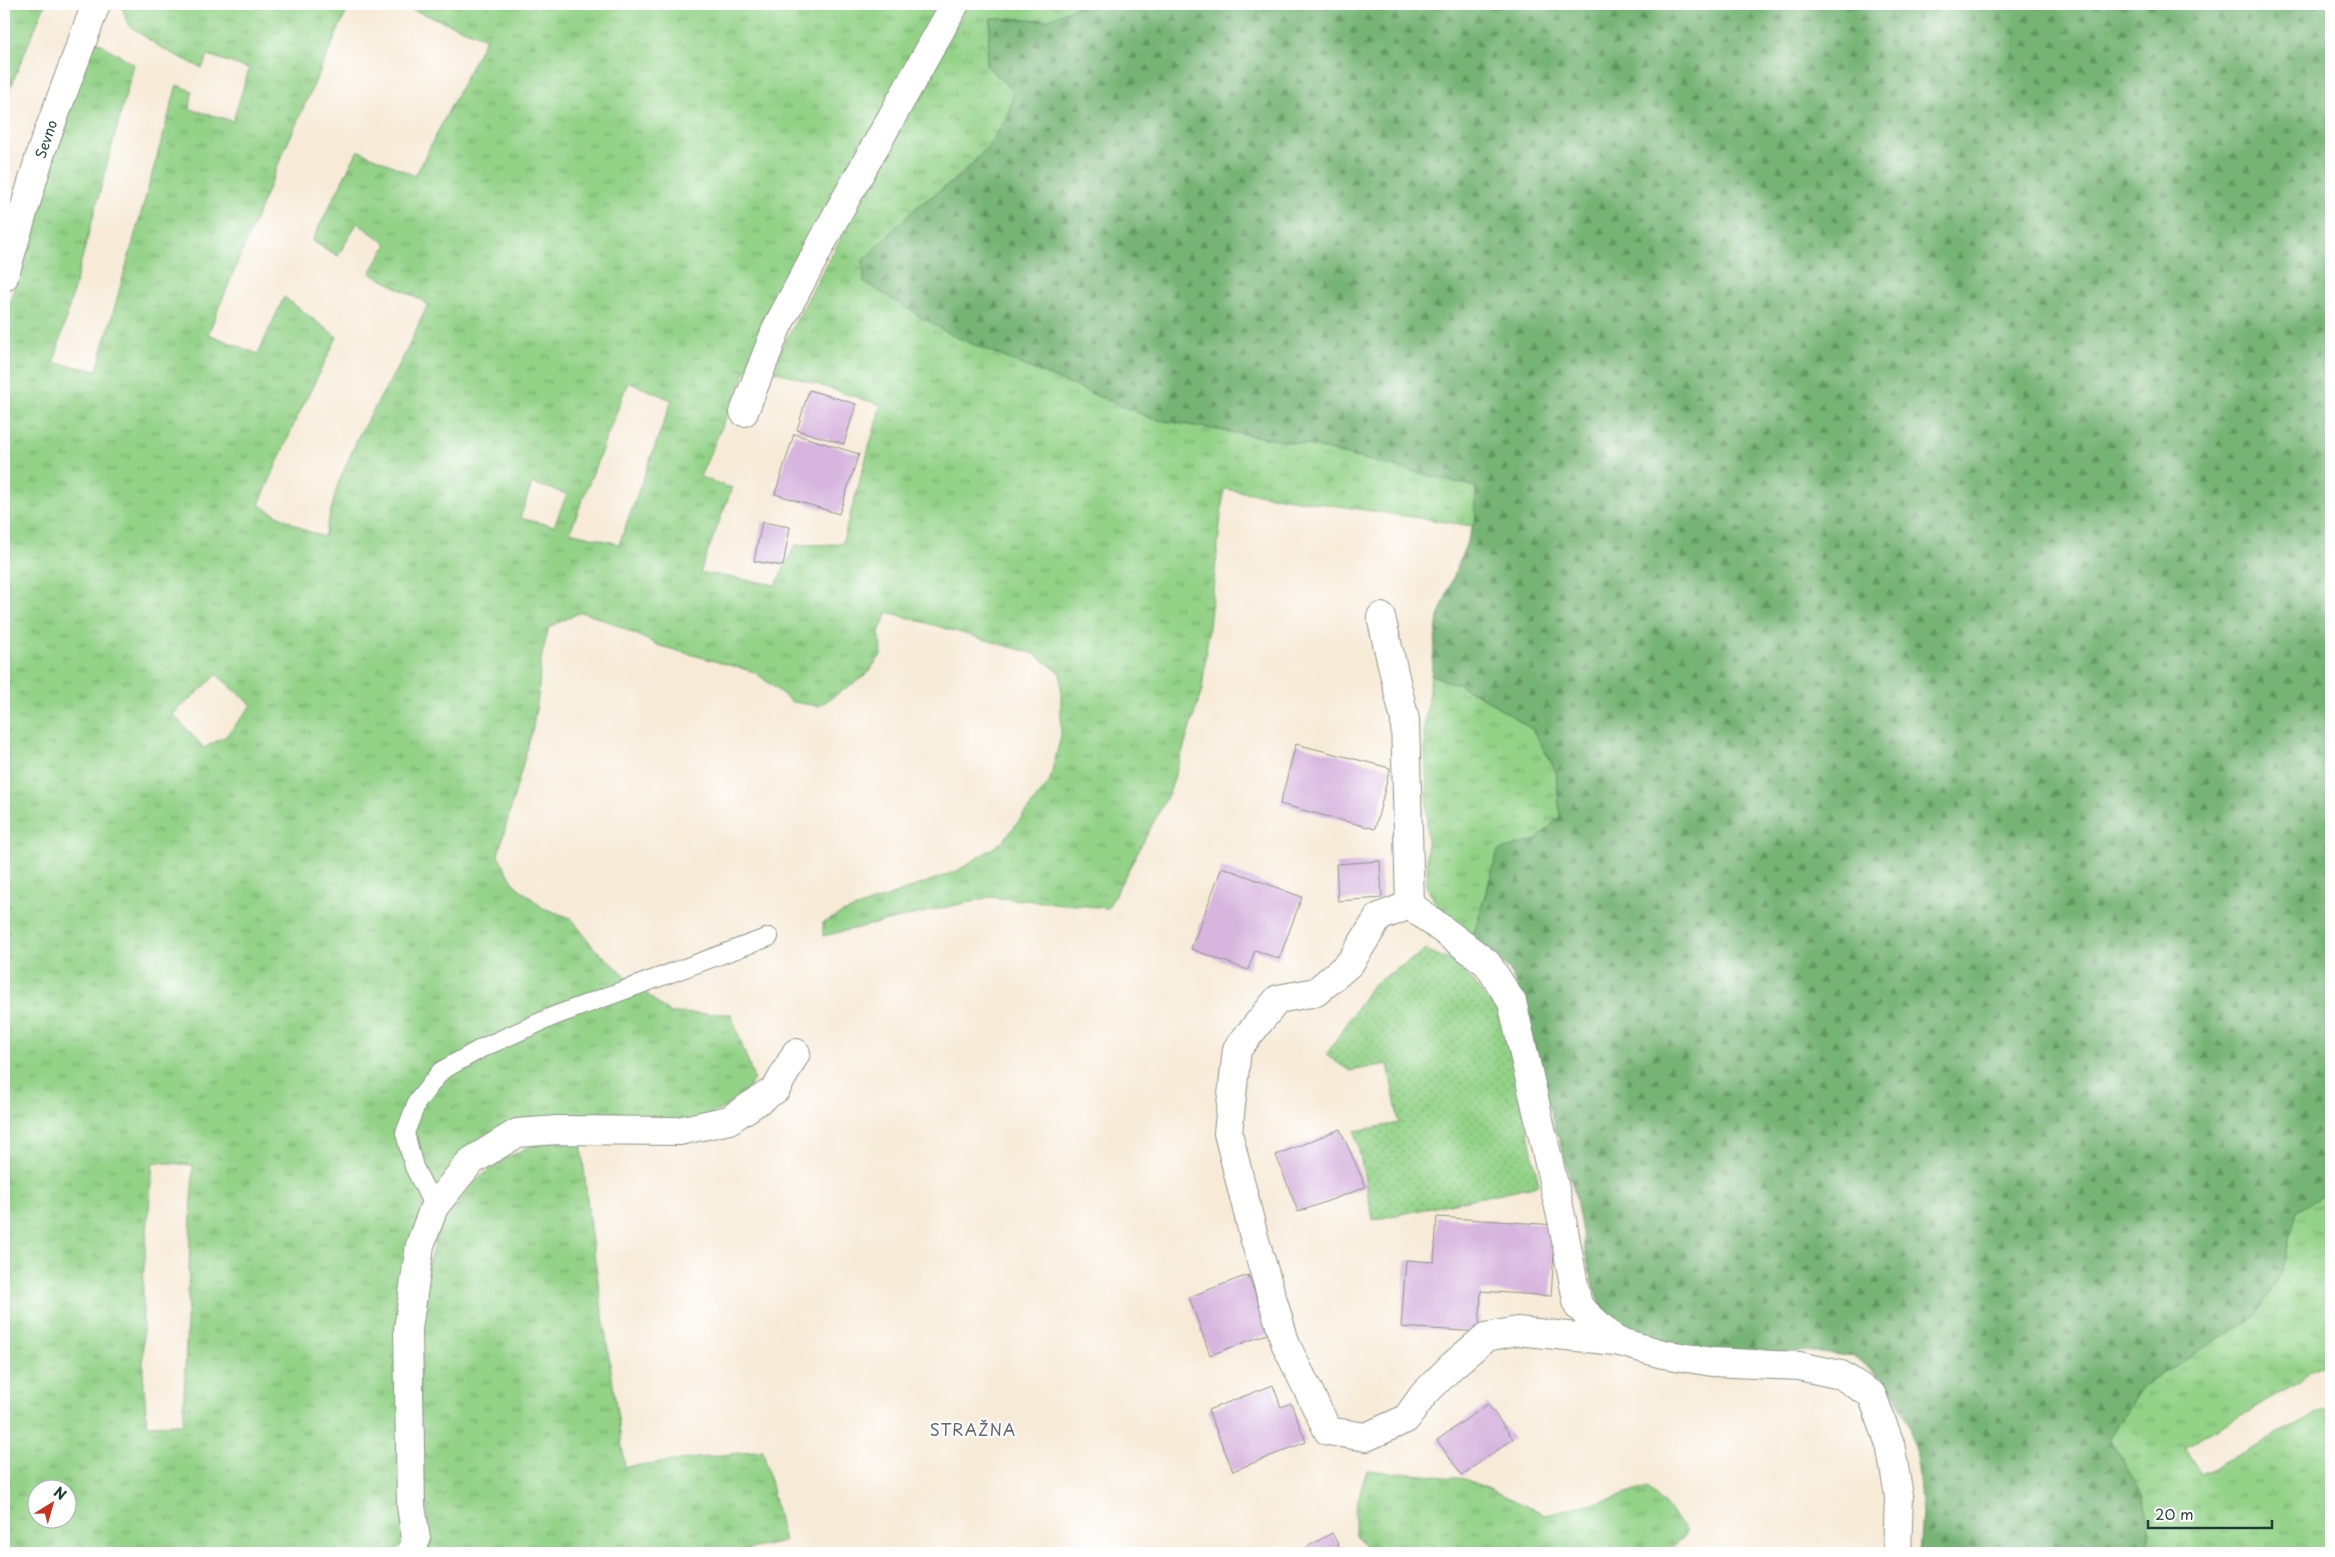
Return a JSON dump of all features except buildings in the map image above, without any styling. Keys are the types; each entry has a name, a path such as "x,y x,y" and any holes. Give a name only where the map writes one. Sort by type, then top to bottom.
{"street":[{"name":"Sevno","path":"4,277 42,149 96,4"},
{"path":"744,412 781,319 835,218 955,4"},
{"path":"1381,617 1405,720 1410,905"},
{"path":"1410,905 1487,962 1512,1002 1560,1210 1578,1306 1616,1341"},
{"path":"1410,905 1379,917 1350,963 1316,992 1278,999 1237,1049 1228,1133 1254,1237 1286,1345 1328,1431 1366,1437 1406,1419 1424,1394 1452,1366 1486,1337 1517,1331 1616,1341 1663,1354 1712,1362 1799,1366 1816,1369 1841,1375 1872,1395 1890,1444 1899,1496 1897,1553"},
{"path":"411,1553 416,1540 411,1506 408,1329 420,1244 434,1207 470,1162 516,1133 557,1130 679,1131 729,1120 776,1089 796,1053"}],"lane":[{"path":"434,1207 414,1166 405,1133 418,1102 441,1070 482,1048 554,1016 770,937"}],"green space":[{"path":"4,4 45,4 4,103"},
{"path":"121,4 350,4 281,158 208,334 258,354 284,297 337,337 295,422 259,505 305,530 324,537 338,484 359,435 404,356 428,304 370,273 387,244 357,223 338,256 312,241 358,150 415,176 486,38 398,4 942,4 759,341 700,477 732,488 700,572 776,585 795,545 842,544 881,405 775,371 782,347 968,4 1083,4 1047,20 991,18 986,65 1014,92 1007,115 989,146 978,158 954,180 914,209 951,335 1153,419 1308,445 1476,487 1476,518 1473,526 1224,489 1202,690 1170,791 1108,908 990,897 823,936 823,923 840,914 957,871 1002,842 1049,783 1061,736 1061,680 1060,673 1035,654 888,612 879,632 882,654 866,675 819,706 792,702 755,672 660,646 610,622 581,612 549,627 541,659 533,727 498,855 514,884 543,908 571,918 594,948 669,1013 731,1014 754,1079 741,1100 695,1121 536,1123 419,1215 403,1541 395,1553 213,1553 213,1550 193,1549 192,1553 4,1553 4,321 65,116 93,39 134,64 54,363 97,370 177,85 192,91 190,109 233,121 249,69 208,55 202,68 163,49 128,25","holes":["628,382 672,400 619,544 570,532","532,483 567,494 554,526 520,518","217,675 252,705 226,736 204,748 173,714","153,1162 193,1165 183,1424 147,1425 143,1372 143,1279"]},
{"path":"1083,4 2331,4 2331,1190 2297,1211 2282,1270 2256,1316 2142,1386 2110,1437 2142,1494 2150,1532 2145,1553 1919,1553 1922,1514 1918,1468 1910,1426 1889,1383 1853,1357 1819,1352 1723,1351 1659,1344 1618,1329 1599,1305 1587,1261 1575,1194 1551,1113 1523,1002 1510,971 1473,937 1498,851 1536,840 1560,816 1556,771 1533,730 1486,699 1457,684 1431,675 1438,617 1476,518 1476,487 1308,445 1153,419 951,335 864,282 863,260 914,209 962,175 989,145 1007,117 1014,92 986,65 991,18 1047,20"},
{"path":"1431,675 1457,684 1486,699 1533,730 1556,771 1560,816 1536,840 1498,851 1473,937 1442,913 1427,888 1427,795 1424,729"},
{"path":"1426,950 1456,963 1504,1019 1539,1185 1373,1220 1355,1131 1399,1123 1388,1064 1350,1071 1326,1055 1372,985"},
{"path":"581,1141 590,1227 625,1467 763,1450 784,1542 731,1553 426,1553 428,1519 419,1439 420,1318 426,1272 440,1226 473,1183 502,1160 539,1142"},
{"path":"2331,1190 2331,1359 2311,1371 2302,1381 2184,1447 2202,1474 2331,1406 2331,1553 2145,1553 2150,1532 2110,1438 2142,1386 2256,1316 2282,1270 2297,1211"},
{"path":"1367,1470 1467,1479 1545,1514 1615,1498 1648,1487 1688,1531 1668,1553 1369,1553 1355,1533 1355,1510"}],"district":[{"name":"STRAŽNA","path":"973,1429"}]}
